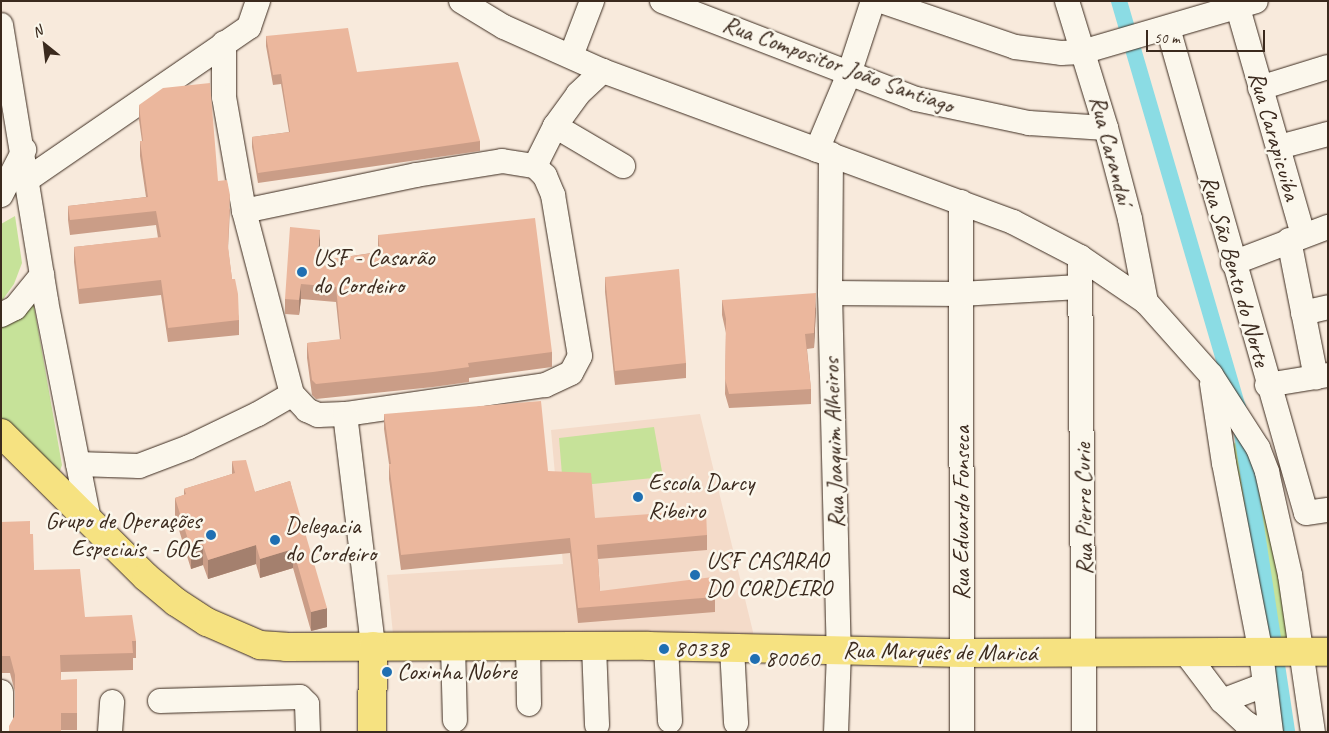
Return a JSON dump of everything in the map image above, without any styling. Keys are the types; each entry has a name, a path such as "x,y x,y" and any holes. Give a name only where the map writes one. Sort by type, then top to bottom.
{"main road":[{"name":"Rua Marquês de Maricá","path":"1,433 89,521 176,602 242,638 260,645 286,647 594,646 962,653 1085,651 1328,652"},
{"path":"372,732 373,646"}],"street":[{"path":"28,179 250,27 258,1"},
{"path":"461,1 504,27 603,71 960,202 1039,235 1080,257 1146,302 1208,371 1267,472 1290,575 1313,732"},
{"path":"571,56 592,1"},
{"name":"Rua Compositor João Santiago","path":"662,1 916,99 990,117 1054,126 1106,128"},
{"path":"824,152 873,1"},
{"path":"881,1 1015,47 1039,52 1082,52 1247,5"},
{"name":"Rua Carandaí","path":"1067,1 1106,128 1130,219 1146,302"},
{"name":"Rua Carapicuiba","path":"1247,5 1260,88 1279,147 1296,238 1303,313 1322,376"},
{"path":"1,25 24,150 42,275 89,521"},
{"name":"Rua São Bento do Norte","path":"1168,28 1268,384 1317,511"},
{"path":"224,43 224,97 244,211 292,394 307,410 318,415 346,414 544,386 571,373 580,356 552,195 545,176 535,166 502,161 416,175 244,211"},
{"path":"1260,88 1328,67"},
{"path":"535,166 555,126 578,94 603,71"},
{"path":"555,126 622,166"},
{"path":"1279,147 1328,134"},
{"path":"1,195 24,150"},
{"name":"Rua Joaquim Alheiros","path":"824,152 830,293 839,651 836,732"},
{"name":"Rua Eduardo Fonseca","path":"960,202 962,732"},
{"path":"1233,263 1328,227"},
{"name":"Rua Pierre Curie","path":"1080,257 1085,651 1084,732"},
{"path":"1,316 14,308 42,275"},
{"path":"830,293 961,294 1080,287"},
{"path":"1303,313 1328,307"},
{"path":"1268,384 1322,376"},
{"path":"78,464 139,466 189,448 258,414 292,394"},
{"path":"1228,406 1224,463 1262,653 1270,732"},
{"path":"346,414 373,646"},
{"path":"453,646 455,720"},
{"path":"528,646 529,704"},
{"path":"594,646 597,725"},
{"path":"666,647 670,721"},
{"path":"732,648 736,723"},
{"path":"1185,652 1222,701 1261,732"},
{"path":"1222,701 1264,685"},
{"path":"1,692 1,732"},
{"path":"160,701 300,697 307,704 308,732"},
{"path":"110,732 112,702"}],"shaded area":[{"name":"Escola Darcy Ribeiro","path":"700,414 754,636 571,632 393,634 387,575 563,564 551,430"}],"green space":[{"path":"15,216 22,263 14,284 1,302 1,224"},
{"path":"33,301 62,465 59,473 1,419 1,327"},
{"path":"654,427 663,477 563,487 559,438"},
{"path":"1238,439 1256,475 1275,550 1288,642 1263,640 1233,445"}],"building":[{"path":"348,28 357,72 458,62 480,141 258,173 252,137 290,132 281,74 273,75 266,36"},
{"path":"210,83 218,181 227,180 230,195 228,246 232,279 235,279 238,294 239,320 168,328 161,280 79,289 74,247 161,237 156,211 70,220 68,206 148,197 140,141 143,141 139,105 163,88"},
{"path":"535,218 552,352 468,363 469,367 433,372 316,384 312,380 307,343 341,339 336,287 301,284 299,300 285,299 290,227 320,230 317,261 380,252 378,235"},
{"path":"679,269 686,363 615,371 605,277"},
{"path":"816,293 814,333 805,334 811,389 729,394 725,379 726,319 722,300"},
{"path":"541,401 548,471 591,473 595,518 706,510 707,535 597,545 600,591 713,577 715,597 578,608 570,538 401,555 384,414"},
{"path":"246,460 255,492 290,481 327,608 311,612 293,549 260,559 256,545 208,560 203,545 191,549 175,498 186,494 184,489 235,473 232,461"},
{"path":"30,521 30,534 33,534 34,570 80,569 85,617 132,615 136,641 132,641 133,653 60,655 61,680 77,679 77,713 61,713 61,732 9,732 9,726 15,715 15,675 10,656 1,656 1,522"}],"waterway":[{"path":"1119,1 1238,407 1287,732"}],"place":[{"name":"USF - Casarão do Cordeiro","path":"302,272"},
{"name":"Escola Darcy Ribeiro","path":"638,497"},
{"name":"Grupo de Operações Especiais - GOE","path":"211,535"},
{"name":"Delegacia do Cordeiro","path":"275,540"},
{"name":"USF CASARAO DO CORDEIRO","path":"695,575"},
{"name":"80338","path":"664,649"},
{"name":"80060","path":"755,659"},
{"name":"Coxinha Nobre","path":"387,672"}]}
